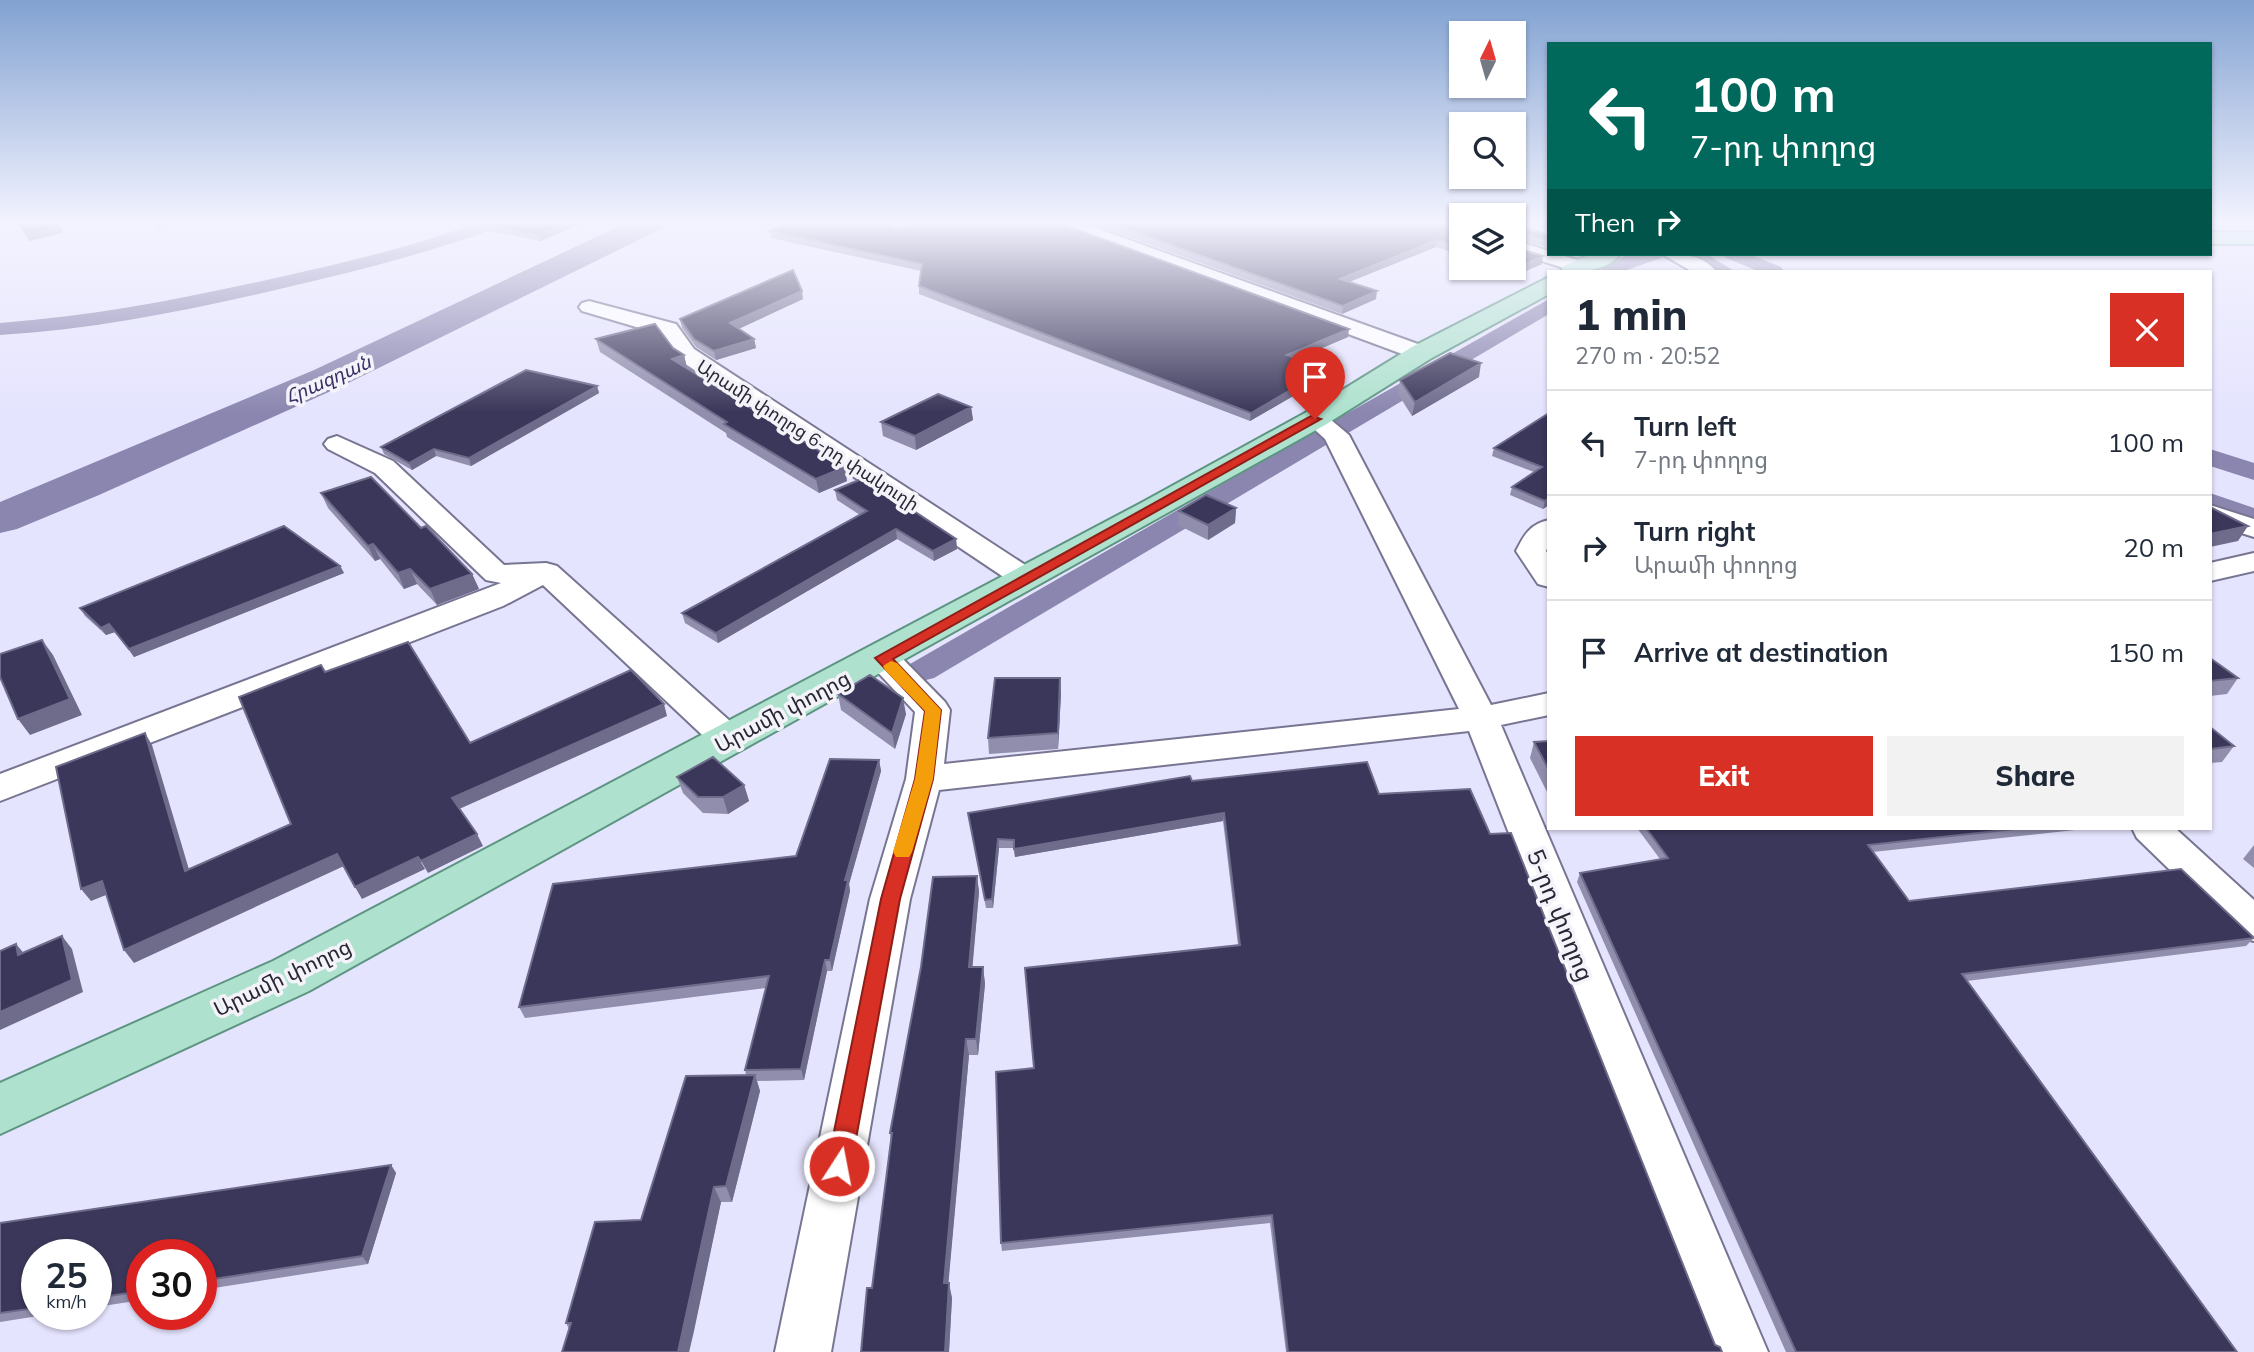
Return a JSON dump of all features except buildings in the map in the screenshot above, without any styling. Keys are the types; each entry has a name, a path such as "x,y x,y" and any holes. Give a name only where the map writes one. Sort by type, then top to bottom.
{"main road":[{"name":"Արամի փողոց","path":"0,1109 291,975 883,658 1315,419 1421,353 1545,286"}],"street":[{"path":"1238,286 1421,353"},
{"name":"Արամի փողոց 6-րդ փակուղի","path":"589,307 668,329 686,354 1025,578"},
{"name":"5-րդ փողոց","path":"1315,419 1336,436 1480,718 1740,1352"},
{"path":"337,444 384,467 497,574 546,572 729,739"},
{"path":"2212,514 2254,529"},
{"path":"1547,529 1538,536 1531,551 1547,575"},
{"path":"2212,572 2254,562"},
{"path":"0,788 492,599 546,572"},
{"path":"803,1352 890,899 924,779 933,710 883,658"},
{"path":"924,779 1480,718 1547,704"},
{"path":"2153,830 2254,925"}],"waterway":[{"path":"0,329 109,317 265,286"},
{"name":"Հրազդան","path":"0,519 328,378 522,286"},
{"path":"1339,428 1547,306"},
{"path":"922,671 1322,437"},
{"path":"2212,458 2254,472"},
{"path":"2212,502 2254,517"}],"slow traffic":[{"path":"891,666 933,710 924,779 903,852"}],"route":[{"path":"839,1166 890,899 924,779 933,710 883,658 1315,419"}]}
